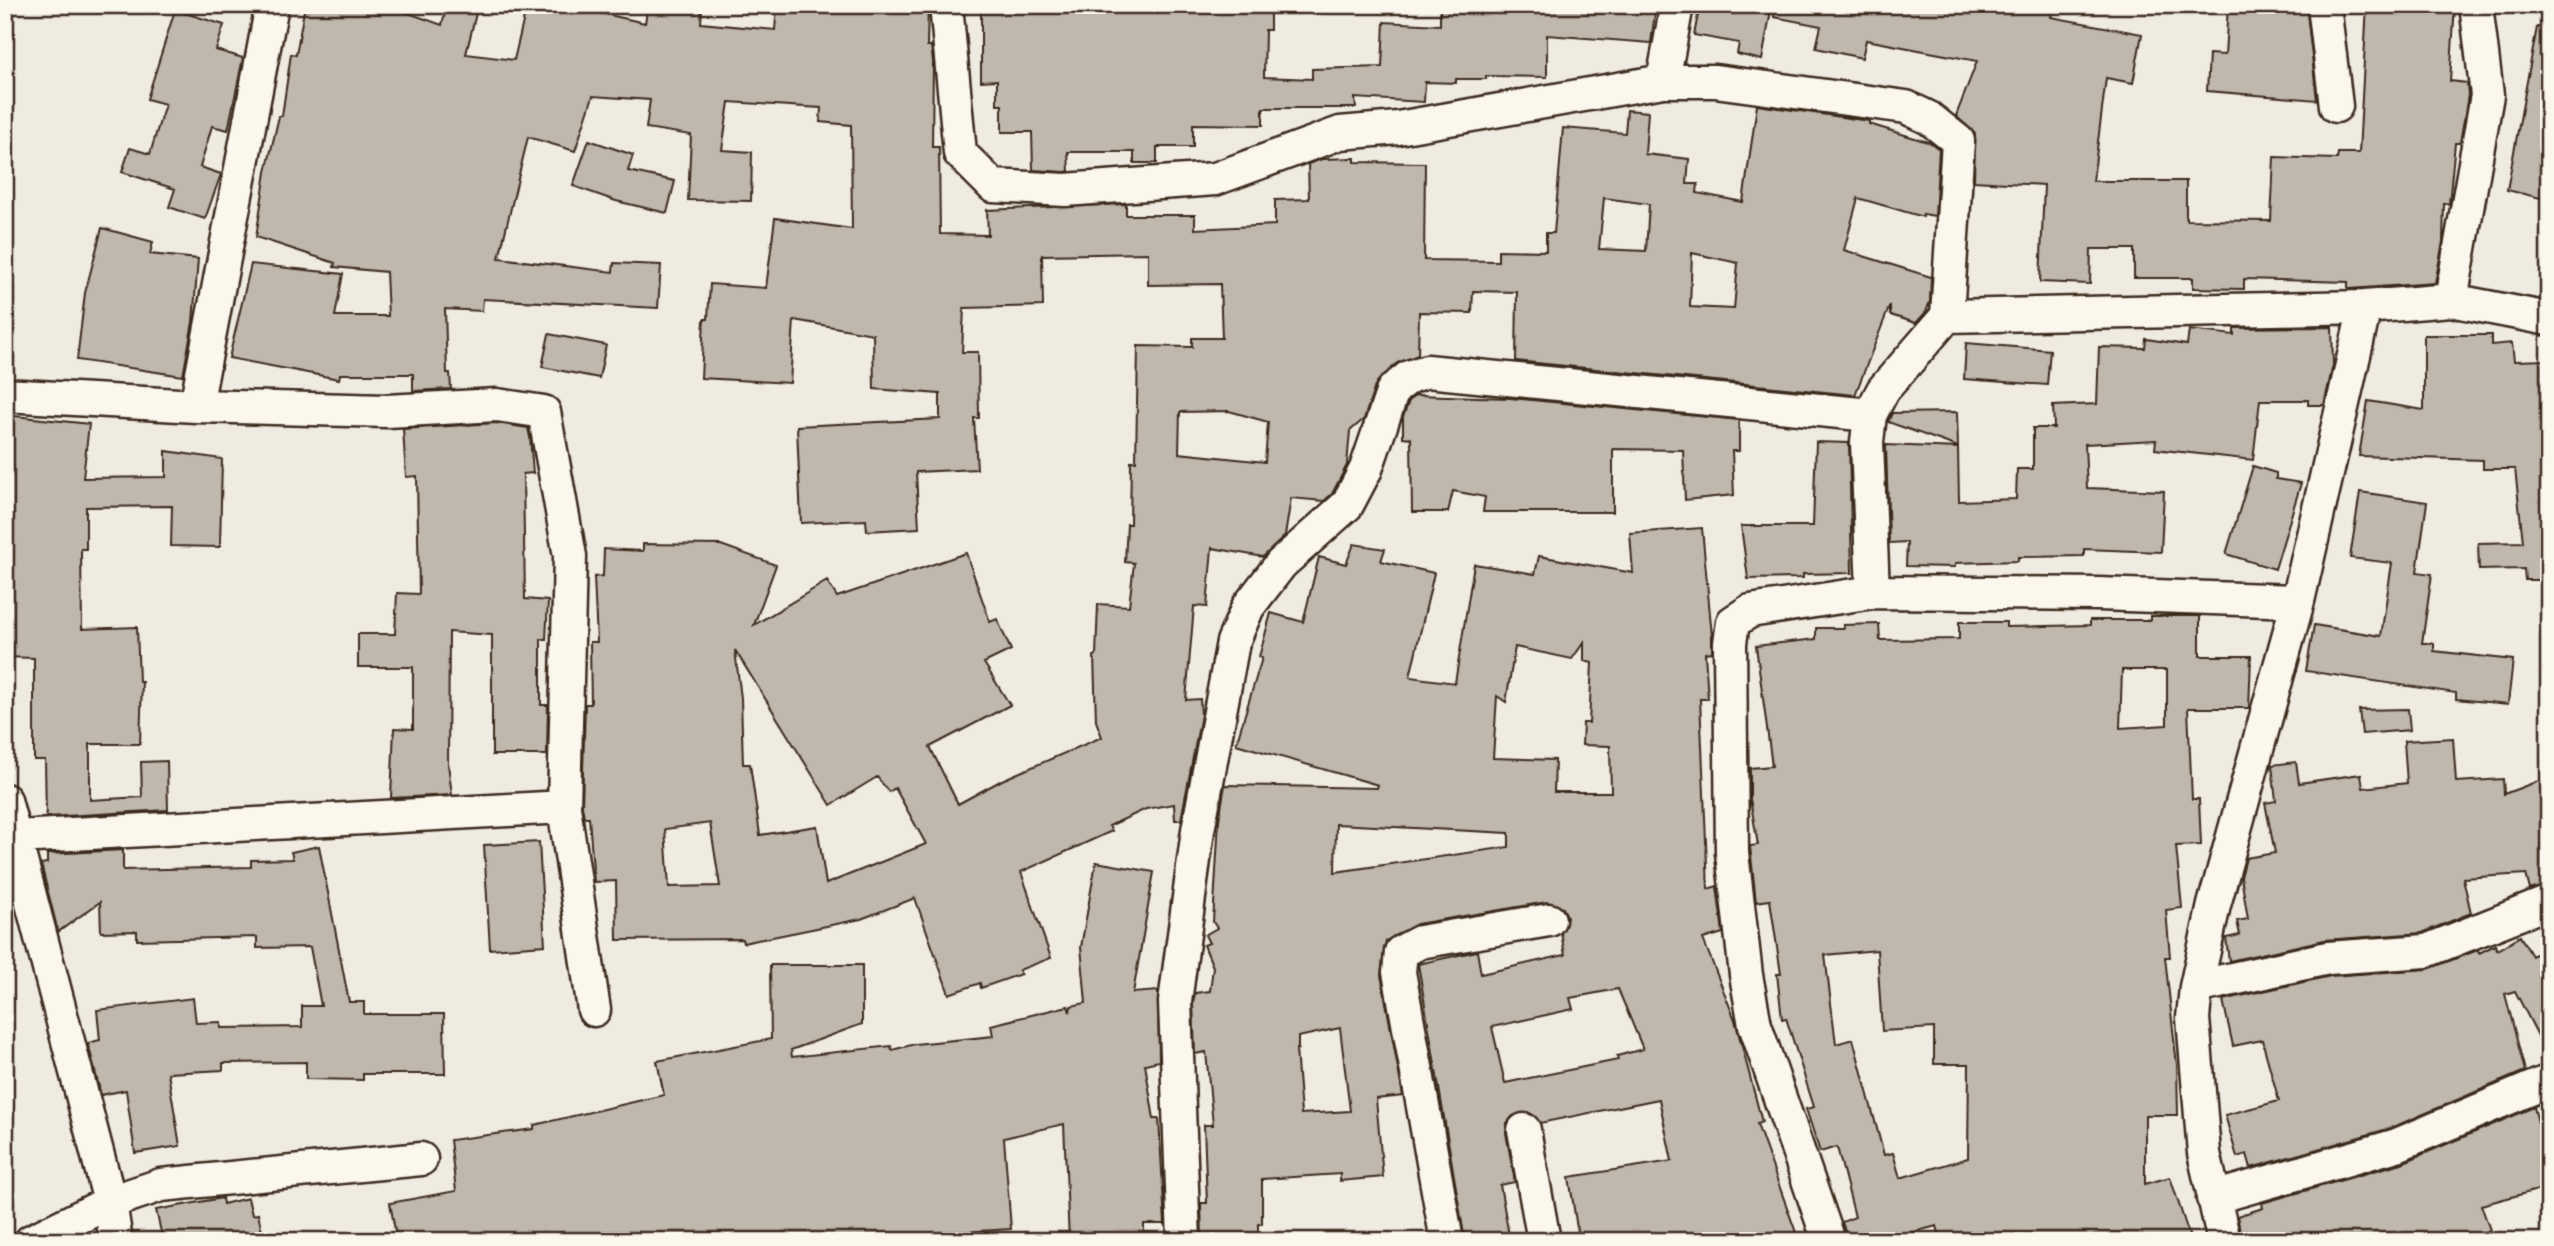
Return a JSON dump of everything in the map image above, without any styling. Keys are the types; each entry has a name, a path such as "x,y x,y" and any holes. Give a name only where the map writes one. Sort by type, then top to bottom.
{"street":[{"path":"196,406 272,5"},
{"path":"946,5 960,153 993,186 1065,190 1215,179 1339,133 1398,128 1663,81 1715,81 1906,107 1929,118 1958,141 1948,317 1883,390 1870,415 1867,442 1873,592"},
{"path":"1663,81 1677,5"},
{"path":"2324,5 2336,106"},
{"path":"2451,300 2487,95 2476,5"},
{"path":"1948,317 2365,307 2451,300 2549,319"},
{"path":"2224,1241 2204,1153 2193,1018 2196,987 2214,905 2298,601 2365,307"},
{"path":"1184,1241 1175,1002 1198,830 1233,642 1248,607 1281,564 1347,505 1366,470 1393,390 1409,377 1427,371 1870,415"},
{"path":"5,395 196,406 387,411 497,405 544,412 570,556 564,807 594,1010"},
{"path":"1829,1241 1755,1024 1746,975 1732,853 1730,643 1733,622 1750,611 1873,592 2098,594 2298,601"},
{"path":"5,800 17,837 16,891 110,1202 116,1241"},
{"path":"17,837 564,807"},
{"path":"2196,987 2328,958 2426,951 2549,902"},
{"path":"1447,1241 1399,972 1401,952 1420,942 1549,920"},
{"path":"2213,1198 2397,1145 2548,1082"},
{"path":"1524,1130 1544,1241"},
{"path":"31,1241 110,1202 161,1185 421,1158"}],"building":[{"path":"305,5 386,5 442,25 447,5 478,5 466,54 514,60 527,5 565,5 645,23 648,5 674,5 702,9 701,23 775,30 777,5 928,5 927,46 931,46 933,61 932,147 939,147 940,234 988,235 987,210 1126,204 1126,215 1195,215 1195,229 1275,225 1275,200 1309,199 1308,164 1322,159 1355,158 1355,162 1425,163 1424,260 1498,261 1498,250 1546,251 1546,233 1554,233 1563,128 1625,133 1627,110 1648,112 1645,154 1689,159 1687,184 1698,184 1697,193 1743,202 1757,105 1869,121 1869,124 1931,143 1939,149 1935,216 1923,214 1923,217 1858,198 1844,250 1931,277 1930,301 1926,312 1916,323 1890,315 1890,305 1855,395 1516,361 1517,292 1473,291 1472,313 1419,312 1418,355 1397,363 1376,383 1364,419 1350,431 1347,465 1332,494 1324,501 1291,498 1285,536 1263,557 1212,548 1207,607 1194,606 1186,700 1200,699 1201,715 1181,820 1175,820 1174,804 1146,809 1109,826 1112,831 1021,872 1051,958 1019,970 1021,974 981,988 980,983 949,994 915,898 861,919 743,943 742,939 617,940 616,881 594,882 589,817 584,817 582,806 585,704 591,704 590,642 597,642 594,577 603,576 604,549 643,551 643,544 721,545 776,565 754,625 827,581 837,597 966,553 990,622 997,619 1011,650 984,663 1010,705 930,747 958,804 1002,780 1102,737 1096,721 1094,656 1098,604 1129,606 1134,563 1125,562 1127,524 1130,524 1131,461 1136,461 1138,346 1192,347 1192,338 1222,338 1220,284 1148,285 1148,253 1042,255 1043,306 964,308 962,352 978,352 979,418 974,418 977,469 916,472 919,528 867,531 866,520 801,523 797,426 940,419 940,394 874,389 873,334 794,320 790,383 701,378 704,319 708,319 710,284 766,288 775,218 852,229 851,125 820,122 821,108 729,102 722,150 752,152 751,201 688,200 691,135 646,128 650,100 593,96 575,151 528,137 499,258 613,272 614,263 661,265 658,308 483,299 482,311 445,309 447,373 450,373 451,389 413,391 413,374 340,374 339,379 229,358 251,264 343,274 335,316 388,316 386,272 334,267 335,263 256,237 266,172 279,116 282,116 291,54 296,55","holes":["1604,198 1649,204 1646,251 1599,249","1692,253 1738,263 1734,309 1690,307","1229,411 1268,422 1265,462 1179,453 1180,412","735,650 831,805 877,777 889,792 895,788 926,844 826,884 817,826 760,835 750,764 743,764 741,698","710,823 720,886 669,887 665,829"]},
{"path":"981,5 1270,5 1270,30 1265,30 1264,77 1312,79 1312,69 1382,67 1384,22 1440,25 1440,5 1656,5 1651,43 1547,35 1547,77 1486,76 1486,79 1456,79 1456,83 1425,82 1424,102 1355,98 1356,108 1263,108 1263,125 1193,124 1193,147 1157,147 1157,163 1134,163 1134,152 1068,152 1069,171 1065,172 1033,170 1032,132 1002,132 1002,105 997,105 997,80 981,81"},
{"path":"1700,5 1772,5 1762,60 1737,54 1739,43 1694,35"},
{"path":"1775,5 2019,5 2052,11 2051,17 2142,34 2133,83 2106,78 2093,181 2186,181 2186,220 2271,221 2274,157 2337,159 2338,153 2359,153 2367,5 2455,5 2450,81 2467,83 2468,95 2460,143 2455,143 2449,204 2444,203 2443,242 2435,283 2348,289 2348,282 2244,279 2244,289 2193,288 2193,278 2134,278 2134,249 2091,249 2090,284 2040,282 2044,185 1974,181 1975,134 1956,116 1977,61 1866,40 1862,58 1816,48 1821,26 1774,17"},
{"path":"2228,5 2306,5 2317,100 2207,91 2209,54 2225,55"},
{"path":"175,10 224,25 216,50 243,58 228,130 212,126 200,167 221,174 205,219 169,207 175,189 122,172 130,148 150,154 165,104 147,99"},
{"path":"2537,27 2549,28 2549,200 2507,190"},
{"path":"589,140 633,155 628,171 675,181 667,213 616,201 573,186"},
{"path":"102,228 153,242 150,254 198,259 193,322 183,376 77,360 85,293"},
{"path":"2332,327 2333,365 2324,405 2308,405 2308,400 2260,400 2253,460 2155,449 2156,440 2085,444 2087,488 2164,491 2161,552 2084,549 2084,556 2018,557 2018,561 1955,563 1955,567 1906,566 1907,542 1889,543 1886,445 1958,448 1959,501 2016,499 2017,469 2033,469 2033,428 2054,428 2053,406 2097,404 2099,347 2145,348 2146,339 2187,345 2189,330 2234,335 2234,328"},
{"path":"549,334 606,345 599,378 542,367"},
{"path":"2424,335 2491,335 2491,345 2512,343 2514,361 2549,360 2549,428 2542,429 2545,477 2549,476 2549,580 2525,580 2524,569 2479,570 2478,543 2523,542 2515,469 2483,469 2483,460 2359,456 2368,401 2424,410"},
{"path":"1966,343 2050,350 2047,385 1964,379"},
{"path":"1415,395 1510,398 1739,420 1739,451 1732,451 1734,495 1685,500 1683,450 1613,449 1613,512 1483,512 1485,497 1453,491 1448,512 1412,512 1411,438 1403,437 1403,417 1409,401"},
{"path":"1957,412 1958,447 1888,422 1892,413"},
{"path":"5,415 89,424 83,478 166,477 166,451 222,459 220,547 171,546 172,506 86,507 86,549 81,549 82,629 137,627 139,682 142,682 140,744 90,744 90,800 142,797 141,762 167,761 168,810 46,817 45,760 34,760 34,658 5,657"},
{"path":"496,423 528,428 530,437 533,473 523,474 525,599 548,601 546,639 541,639 541,705 548,705 547,755 492,755 492,635 449,632 448,764 452,795 391,798 394,728 413,729 413,667 358,667 358,634 395,634 397,593 419,594 417,476 406,477 403,429"},
{"path":"1816,442 1849,443 1852,573 1803,574 1803,578 1748,579 1741,526 1813,526"},
{"path":"2253,466 2276,473 2276,479 2301,483 2275,569 2226,554"},
{"path":"2360,492 2427,502 2417,572 2432,574 2422,643 2434,643 2434,651 2513,660 2508,704 2456,699 2456,693 2306,671 2314,625 2381,636 2392,563 2350,558"},
{"path":"1702,528 1712,636 1712,652 1705,653 1708,699 1700,699 1708,889 1717,886 1723,933 1703,939 1735,1020 1762,1122 1757,1124 1799,1241 1579,1241 1569,1177 1672,1161 1659,1099 1540,1123 1530,1113 1513,1116 1507,1123 1506,1133 1515,1182 1500,1185 1510,1241 1465,1241 1418,964 1477,951 1481,974 1565,955 1561,933 1567,916 1563,908 1547,902 1417,924 1386,941 1381,975 1403,1096 1376,1099 1383,1177 1340,1181 1340,1174 1262,1179 1262,1224 1258,1224 1258,1241 1202,1241 1201,1203 1207,1203 1204,1125 1213,1125 1206,1052 1195,1054 1193,1003 1195,993 1210,991 1213,967 1204,945 1209,943 1205,935 1217,928 1213,922 1219,820 1225,785 1377,788 1378,785 1236,744 1262,658 1259,657 1271,613 1303,622 1319,557 1346,564 1354,544 1385,549 1381,561 1434,573 1410,677 1455,683 1474,564 1535,574 1539,556 1633,573 1630,533","holes":["1584,642 1584,661 1592,663 1589,723 1583,723 1582,745 1610,746 1611,792 1554,792 1555,760 1493,758 1497,696 1506,702 1515,647 1572,659","1336,824 1509,833 1509,847 1335,872","1618,989 1643,1049 1617,1056 1618,1060 1505,1083 1492,1027 1573,1009 1570,998","1340,1028 1350,1111 1301,1114 1296,1049 1298,1037"]},
{"path":"2150,616 2200,616 2200,656 2251,656 2249,708 2188,708 2192,799 2199,799 2201,845 2176,846 2182,908 2166,910 2170,957 2165,957 2177,1066 2178,1115 2145,1115 2145,1184 2170,1177 2191,1241 1941,1241 1937,1226 1879,1241 1848,1241 1842,1222 1855,1217 1837,1147 1820,1152 1806,1109 1814,1107 1786,1018 1782,1019 1777,974 1781,974 1770,900 1756,902 1750,846 1758,845 1750,799 1750,768 1772,766 1756,646 1816,639 1816,628 1844,628 1843,625 1879,624 1880,640 1959,639 1959,622 2006,622 2006,627 2090,625 2090,620 2150,620","holes":["2122,670 2167,670 2167,725 2120,728","1877,950 1882,1031 1934,1028 1934,1064 1969,1064 1968,1158 1900,1178 1893,1153 1884,1155 1853,1039 1836,1044 1825,955"]},
{"path":"2408,709 2410,730 2362,734 2359,710"},
{"path":"2453,738 2456,782 2503,779 2504,794 2549,777 2549,884 2530,890 2526,874 2463,878 2471,913 2422,933 2324,940 2229,961 2226,938 2240,935 2237,921 2248,919 2241,877 2246,858 2275,853 2265,803 2276,801 2272,765 2296,762 2299,783 2361,774 2363,788 2407,783 2404,741"},
{"path":"539,842 545,945 490,949 484,845"},
{"path":"319,846 349,1002 364,1002 364,1014 444,1014 445,1074 363,1074 363,1080 306,1079 306,1062 223,1063 223,1070 168,1073 180,1146 135,1153 126,1090 101,1095 88,1043 100,1040 97,1010 193,998 196,1023 221,1022 221,1028 302,1027 302,1006 321,1006 310,947 257,948 257,937 137,940 137,931 101,932 100,902 58,932 41,864 47,863 47,854 123,850 123,870 251,867 251,860 293,859 291,852"},
{"path":"1096,862 1154,872 1133,993 1158,991 1159,1061 1145,1064 1154,1119 1159,1119 1165,1224 1144,1224 1144,1241 1069,1241 1064,1124 1004,1138 1011,1229 949,1233 950,1239 924,1241 397,1241 390,1203 456,1191 450,1140 534,1129 534,1125 664,1095 657,1061 771,1039 770,965 862,965 862,1024 791,1050 792,1057 891,1046 892,1050 915,1044 993,1036 991,1025 1068,1006 1070,1012 1071,1006 1086,1003 1081,947"},
{"path":"2520,936 2532,956 2549,947 2549,1057 2515,991 2505,994 2525,1071 2391,1128 2251,1168 2247,1154 2237,1157 2225,1115 2279,1101 2262,1040 2233,1046 2223,1000 2331,976 2428,969 2478,950 2479,953 2495,945 2497,950"},
{"path":"2534,1107 2549,1164 2549,1187 2481,1205 2490,1230 2461,1241 2242,1241 2237,1216 2263,1208 2262,1203 2402,1163"},
{"path":"222,1198 223,1204 248,1198 252,1215 258,1214 264,1241 163,1241 156,1210"}]}
